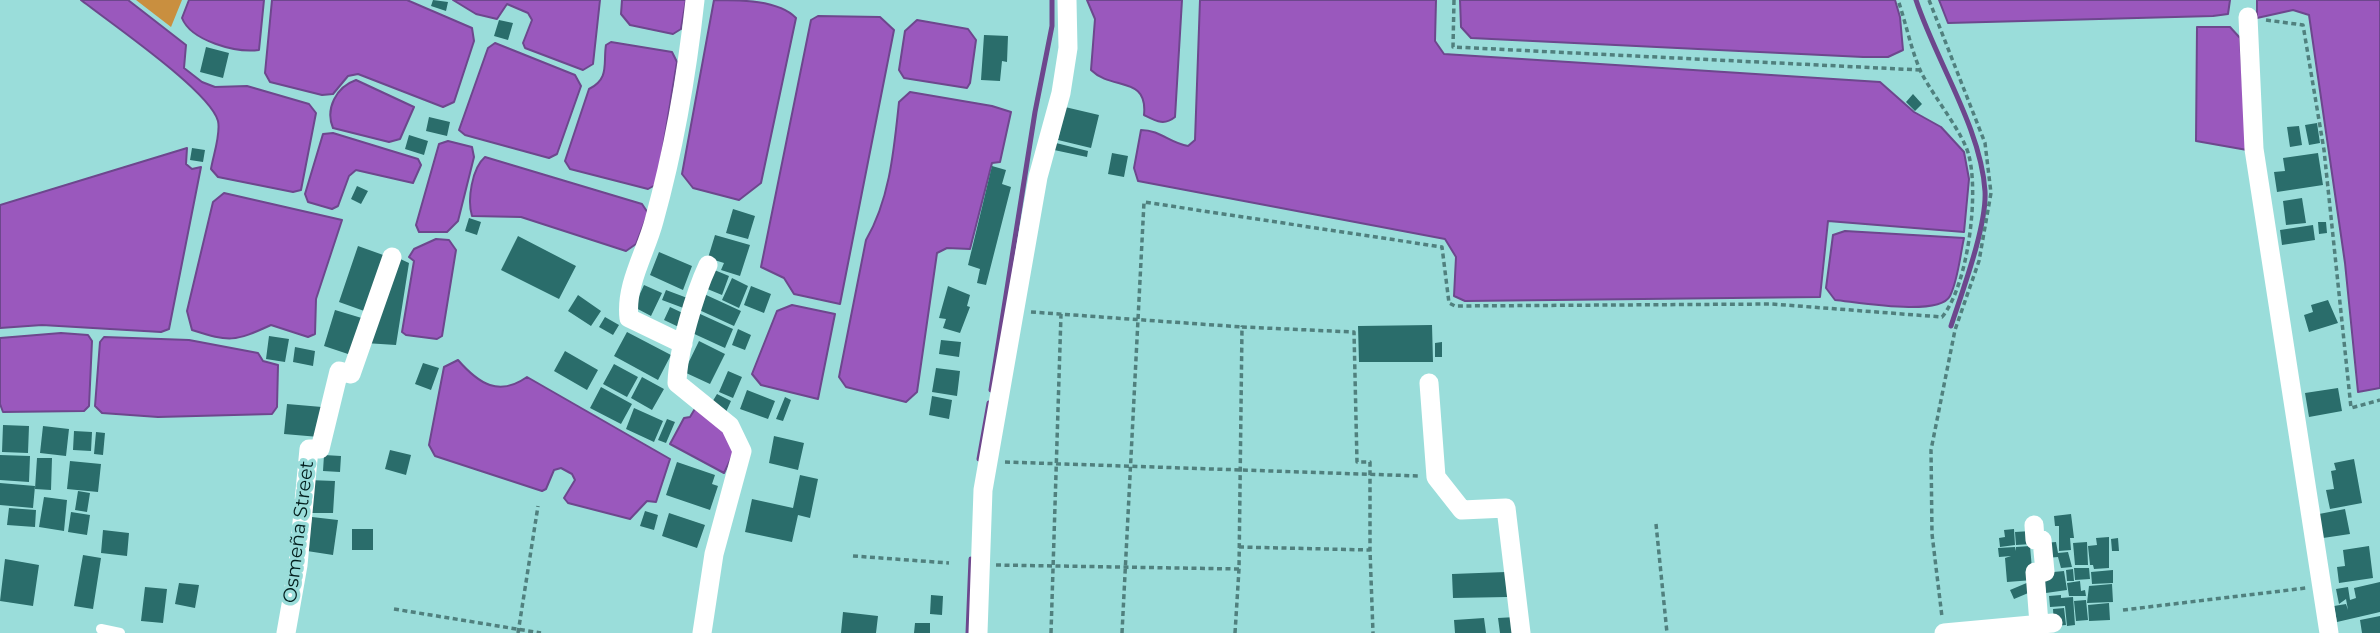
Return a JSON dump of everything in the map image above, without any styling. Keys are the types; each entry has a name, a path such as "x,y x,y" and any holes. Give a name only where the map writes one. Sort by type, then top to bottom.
{"street":[{"path":"683,344 629,318 627,302 654,223 671,153 690,50 695,0"},
{"path":"978,633 983,490 1038,177 1061,93 1068,48 1067,0"},
{"path":"2248,17 2254,149 2297,409 2329,633"},
{"name":"Osmeña Street","path":"286,633 298,565 309,449 320,449 339,370 351,373 392,257"},
{"path":"702,633 715,554 742,451 730,426 677,383 695,292 708,265"},
{"path":"1429,383 1436,477 1462,510 1506,508 1521,633"},
{"path":"1944,633 2046,624 2035,572 2045,572 2042,540 2035,540 2034,525"}],"lane":[{"path":"102,629 120,633"}],"path":[{"path":"1454,0 1454,47 1920,70"},
{"path":"1122,633 1144,202 1442,247 1449,303 1455,306 1772,304 1942,317 1952,305 1967,246 1975,196 1969,153 1920,70 1898,0"},
{"path":"1929,0 1985,143 1992,193 1979,261 1955,330 1931,450 1932,534 1944,633"},
{"path":"2248,17 2303,25 2324,150 2351,408 2380,400"},
{"path":"1015,311 1354,332 1357,463 1370,463 1373,633"},
{"path":"1051,633 1061,314"},
{"path":"1235,633 1239,569 1242,327"},
{"path":"988,462 1436,477"},
{"path":"518,631 538,506"},
{"path":"1656,524 1667,633"},
{"path":"1239,547 1370,550"},
{"path":"853,556 949,563"},
{"path":"980,564 1239,569"},
{"path":"2123,610 2322,586"},
{"path":"394,609 541,633"}],"shaded area":[{"path":"81,0 128,0 186,45 184,68 202,82 215,87 247,86 309,104 316,113 301,190 293,192 218,177 211,169 219,126 211,108 179,75"},
{"path":"136,0 182,0 171,27"},
{"path":"189,0 264,0 259,50 239,50 215,44 195,33 182,18"},
{"path":"272,0 407,0 472,28 474,41 454,102 443,107 358,74 348,76 333,94 322,95 270,82 265,73"},
{"path":"453,0 600,0 593,64 583,70 525,48 523,43 532,20 528,13 507,4 497,19 476,14"},
{"path":"622,0 686,0 681,29 673,34 630,25 621,14"},
{"path":"714,0 769,4 789,12 796,18 761,183 739,200 693,188 682,174"},
{"path":"1087,0 1182,0 1175,117 1171,120 1156,121 1144,115 1144,102 1135,89 1099,76 1091,70 1095,19"},
{"path":"1200,0 1436,0 1435,41 1444,54 1880,82 1914,112 1941,127 1964,152 1969,179 1964,232 1828,221 1820,297 1465,301 1454,296 1456,257 1445,239 1138,181 1134,168 1141,130 1154,132 1188,146 1195,140"},
{"path":"1460,0 1895,0 1900,17 1903,50 1888,57 1863,57 1471,38 1461,27"},
{"path":"1939,0 2230,0 2228,14 2213,16 1948,23"},
{"path":"2257,0 2380,0 2380,388 2358,392 2345,263 2309,15 2293,10 2257,18"},
{"path":"818,16 880,17 894,30 840,304 794,294 784,278 761,267 811,20"},
{"path":"917,20 968,29 976,40 967,88 904,78 899,70 905,31"},
{"path":"2197,27 2230,27 2240,38 2247,150 2196,141"},
{"path":"611,42 672,52 677,62 657,184 648,189 570,169 565,161 589,89 596,85 603,75 606,45"},
{"path":"495,43 575,75 581,86 557,154 549,158 465,135 459,130 488,48"},
{"path":"356,80 414,107 400,139 389,142 333,128 331,106 338,93"},
{"path":"910,92 992,106 1011,112 1000,162 992,163 970,249 947,248 937,253 917,392 906,402 846,387 839,377 866,240 881,208 890,173 899,102"},
{"path":"333,133 418,159 421,165 413,183 356,170 349,176 338,206 332,209 308,202 305,194 323,134"},
{"path":"448,141 472,147 474,157 458,221 447,232 419,232 416,225 439,144"},
{"path":"187,148 186,164 192,169 201,167 169,329 161,332 42,325 0,328 0,205"},
{"path":"485,157 642,204 648,213 636,244 626,251 521,217 472,216 472,185 477,169"},
{"path":"224,193 342,220 316,299 315,334 308,337 271,325 248,335 232,338 215,337 192,330 187,311 213,202"},
{"path":"1845,231 1964,238 1950,296 1943,302 1915,307 1835,300 1826,288 1833,235"},
{"path":"436,239 449,240 456,250 442,336 437,339 406,335 402,332 414,261 409,257 414,249"},
{"path":"792,305 835,314 818,399 761,385 752,374 777,311"},
{"path":"61,333 88,335 92,341 89,406 84,411 3,412 0,404 0,338"},
{"path":"104,337 189,340 258,353 263,361 278,365 277,407 272,414 158,417 102,413 95,406 100,342"},
{"path":"458,360 474,376 498,387 517,383 527,377 670,459 656,502 647,501 630,519 568,503 564,498 575,480 572,474 561,468 554,470 546,489 542,491 435,456 429,445 444,367"},
{"path":"696,407 726,433 735,450 724,473 670,444 684,418 690,417"}],"building":[{"path":"433,0 448,2 446,11 431,6"},
{"path":"499,20 513,23 508,40 494,36"},
{"path":"984,35 1008,36 1007,62 1002,61 1000,81 981,80"},
{"path":"206,47 229,53 223,78 200,72"},
{"path":"1913,94 1922,104 1915,111 1906,102"},
{"path":"1065,107 1099,115 1091,148 1058,140"},
{"path":"429,117 450,122 447,136 426,131"},
{"path":"2317,123 2320,143 2309,145 2305,125"},
{"path":"2299,126 2302,145 2290,147 2287,127"},
{"path":"409,135 428,141 424,155 405,149"},
{"path":"1056,143 1088,151 1087,157 1054,150"},
{"path":"192,148 205,150 203,162 190,160"},
{"path":"1112,153 1128,156 1124,177 1108,174"},
{"path":"2318,153 2323,185 2277,192 2274,172 2285,171 2283,158"},
{"path":"992,166 1006,170 1002,184 1011,187 986,285 977,283 980,269 968,265"},
{"path":"357,186 368,191 361,204 351,199"},
{"path":"2302,198 2306,223 2286,225 2283,201"},
{"path":"733,209 755,216 748,239 726,233"},
{"path":"469,218 481,222 477,235 465,231"},
{"path":"2318,222 2326,222 2327,233 2319,234"},
{"path":"2313,225 2315,240 2282,245 2280,230"},
{"path":"715,235 750,245 740,276 721,270 724,263 708,258"},
{"path":"518,236 576,266 559,299 501,270"},
{"path":"358,246 386,256 367,312 339,302"},
{"path":"659,252 692,266 683,290 650,275"},
{"path":"396,257 409,263 396,345 365,343"},
{"path":"712,269 729,276 722,295 705,288"},
{"path":"732,278 748,286 739,308 722,300"},
{"path":"644,285 662,293 651,316 634,307"},
{"path":"751,286 771,294 764,313 744,305"},
{"path":"948,286 970,295 967,306 970,307 960,333 943,328 946,319 939,318"},
{"path":"666,290 690,299 686,309 662,300"},
{"path":"704,294 741,311 734,326 697,309"},
{"path":"578,295 601,311 591,326 568,311"},
{"path":"2328,300 2338,323 2309,332 2304,315 2313,312 2311,305"},
{"path":"670,307 689,316 683,329 664,320"},
{"path":"335,310 365,319 354,356 324,346"},
{"path":"698,313 733,329 725,348 690,332"},
{"path":"605,317 619,325 613,335 599,327"},
{"path":"1432,325 1433,362 1359,362 1358,326"},
{"path":"738,329 751,335 745,350 732,345"},
{"path":"627,332 671,355 658,380 614,356"},
{"path":"269,336 289,339 285,362 266,359"},
{"path":"941,340 961,342 959,357 939,354"},
{"path":"699,341 725,354 710,384 684,372"},
{"path":"1442,342 1442,357 1435,357 1435,343"},
{"path":"295,347 315,351 313,366 293,362"},
{"path":"565,351 598,370 587,390 554,371"},
{"path":"423,363 439,368 431,390 415,384"},
{"path":"614,364 638,377 627,397 603,384"},
{"path":"936,368 960,371 957,396 932,392"},
{"path":"728,371 742,377 733,398 719,392"},
{"path":"642,377 664,389 652,410 631,398"},
{"path":"601,387 632,404 621,424 590,408"},
{"path":"2338,388 2342,411 2309,417 2305,393"},
{"path":"747,390 775,401 768,419 740,409"},
{"path":"717,394 731,401 726,412 711,404"},
{"path":"932,396 952,400 949,419 929,415"},
{"path":"785,397 791,400 783,421 776,419"},
{"path":"287,404 322,407 319,437 284,434"},
{"path":"634,408 663,421 654,442 626,429"},
{"path":"667,419 675,422 666,443 658,440"},
{"path":"3,425 29,426 28,453 2,452"},
{"path":"43,426 69,429 66,456 40,453"},
{"path":"74,431 92,432 91,451 73,450"},
{"path":"96,432 105,433 103,455 94,454"},
{"path":"774,436 804,443 798,470 769,463"},
{"path":"390,450 411,455 406,475 385,469"},
{"path":"0,455 30,456 29,482 0,480"},
{"path":"324,455 341,456 340,472 323,471"},
{"path":"37,458 52,458 51,490 35,489"},
{"path":"2354,459 2362,503 2330,509 2326,490 2334,489 2331,471 2336,470 2334,463"},
{"path":"70,461 101,464 98,492 67,489"},
{"path":"677,462 715,475 712,484 718,486 710,510 666,495"},
{"path":"800,475 818,479 810,518 798,515 792,542 745,532 752,499 793,508"},
{"path":"308,480 335,481 333,513 307,513"},
{"path":"0,483 35,486 33,508 0,505"},
{"path":"78,491 90,493 87,512 75,510"},
{"path":"44,497 67,500 64,531 39,527"},
{"path":"9,508 36,510 35,527 7,525"},
{"path":"2345,509 2350,534 2323,538 2319,514"},
{"path":"645,511 658,515 654,530 640,526"},
{"path":"71,512 90,515 87,535 68,532"},
{"path":"669,513 705,525 697,548 662,536"},
{"path":"2071,514 2074,538 2070,538 2071,550 2059,551 2059,526 2055,526 2054,516"},
{"path":"312,517 338,520 333,555 307,551"},
{"path":"352,529 373,529 373,550 352,550"},
{"path":"2014,529 2015,545 2000,547 1999,538 2005,537 2004,530"},
{"path":"103,530 129,533 127,556 101,553"},
{"path":"2031,531 2032,544 2016,545 2015,532"},
{"path":"2109,537 2109,568 2094,569 2093,565 2090,565 2088,546 2097,545 2096,538"},
{"path":"2118,538 2119,551 2112,551 2111,539"},
{"path":"2056,542 2058,553 2068,552 2072,567 2061,568 2058,557 2046,558 2044,543"},
{"path":"2087,542 2088,565 2075,565 2073,543"},
{"path":"2030,546 2033,580 2007,582 2005,558 2011,556 1999,557 1998,548 2015,547 2016,551 2016,547"},
{"path":"2369,546 2373,578 2339,583 2337,567 2345,566 2343,550"},
{"path":"83,555 101,558 93,609 74,606"},
{"path":"5,559 39,565 33,606 0,601"},
{"path":"2074,568 2089,568 2090,579 2075,580"},
{"path":"2073,569 2074,581 2067,581 2066,570"},
{"path":"2113,570 2113,583 2092,584 2091,572"},
{"path":"2064,571 2067,590 2046,593 2043,573"},
{"path":"1506,572 1507,597 1453,598 1452,574"},
{"path":"2080,581 2081,591 2085,590 2086,596 2069,596 2067,583"},
{"path":"2029,582 2033,591 2014,599 2010,590"},
{"path":"2380,582 2380,612 2337,622 2334,606 2346,604 2348,610 2346,599 2339,604 2336,589 2348,587 2350,600 2356,598 2354,588"},
{"path":"179,583 199,585 195,608 175,604"},
{"path":"2112,584 2113,602 2087,603 2089,586"},
{"path":"145,587 167,589 163,623 141,621"},
{"path":"931,595 943,596 942,615 930,614"},
{"path":"2061,595 2061,598 2073,597 2075,625 2067,626 2065,606 2050,607 2049,596"},
{"path":"2086,600 2088,620 2076,621 2074,601"},
{"path":"2109,603 2110,620 2089,621 2088,605"},
{"path":"2064,608 2066,625 2054,626 2053,609"},
{"path":"843,612 878,616 876,633 841,633"},
{"path":"2380,616 2380,633 2362,633 2360,620"},
{"path":"1516,617 1518,633 1500,633 1498,618"},
{"path":"1484,618 1486,633 1455,633 1454,620"},
{"path":"915,623 930,623 930,633 914,633"}],"waterway":[{"path":"991,390 1035,112 1052,26 1052,0"},
{"path":"1916,0 1967,119 1982,167 1985,191 1978,240 1951,326"},
{"path":"979,459 989,403"},
{"path":"968,633 971,559"}]}
